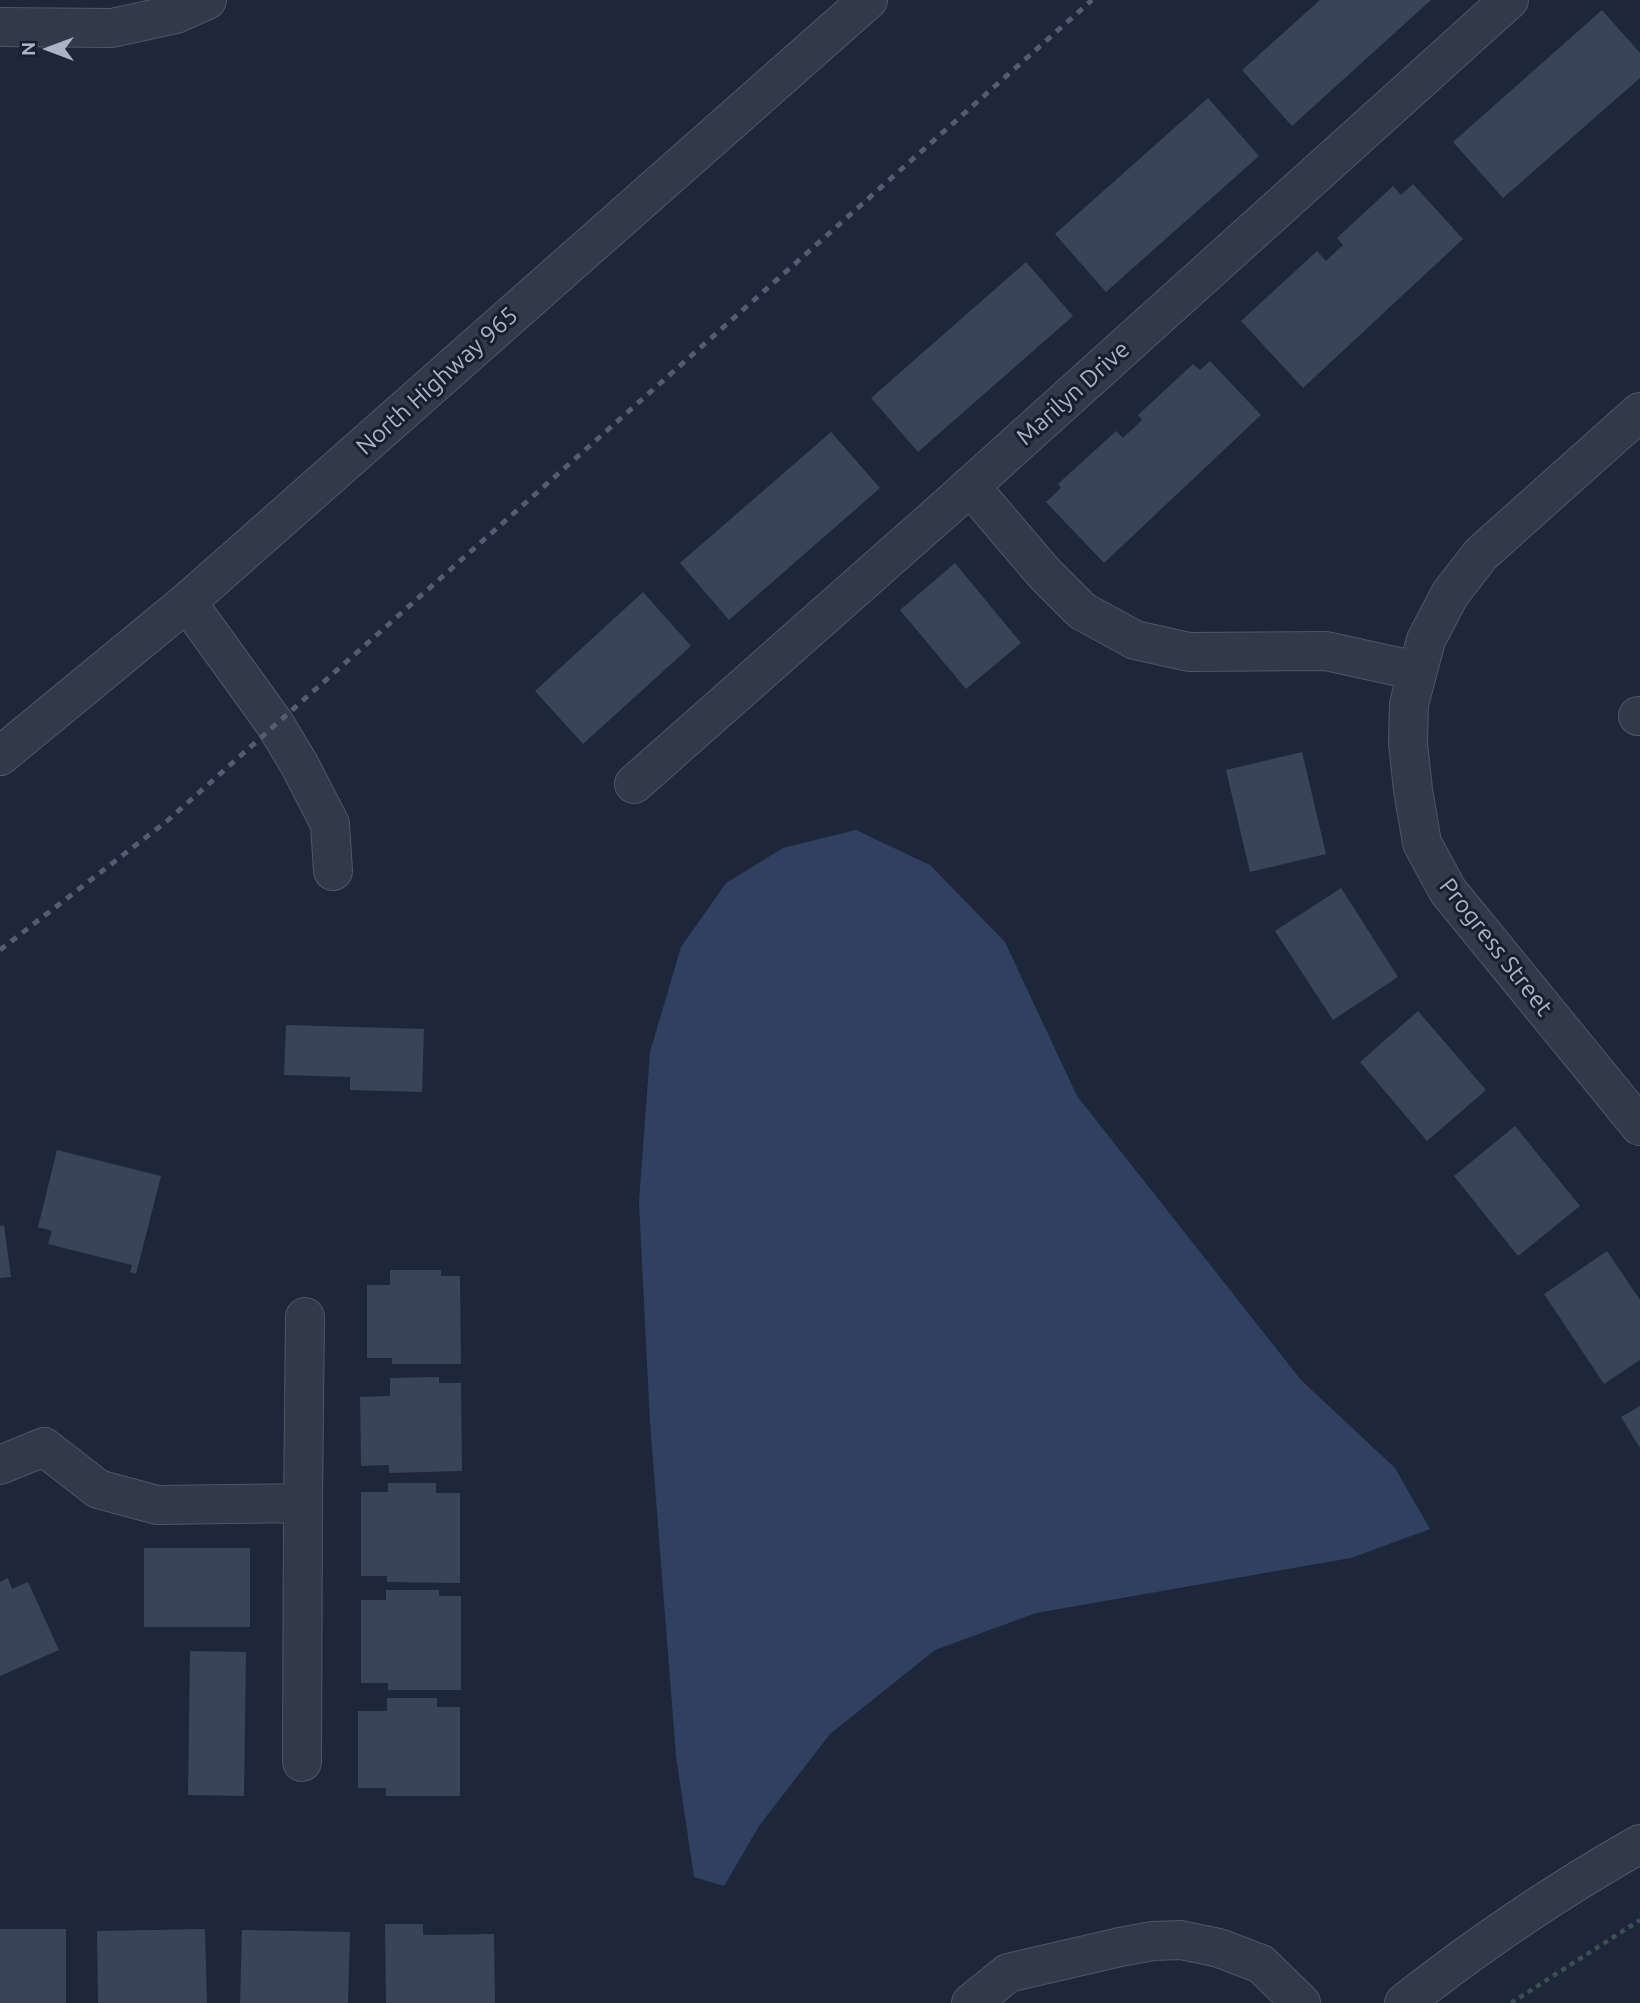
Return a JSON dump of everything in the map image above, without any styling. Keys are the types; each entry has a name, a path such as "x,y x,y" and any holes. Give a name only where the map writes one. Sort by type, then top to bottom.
{"street":[{"path":"0,27 112,28 176,14 207,0"},
{"name":"North Highway 965","path":"0,756 187,602 868,0"},
{"name":"Marilyn Drive","path":"634,784 970,486 1509,0"},
{"name":"Progress Street","path":"1640,412 1481,554 1450,594 1426,640 1417,671 1409,704 1408,743 1412,790 1422,843 1448,891 1640,1126"},
{"path":"970,486 1044,573 1082,611 1135,640 1189,652 1325,651 1417,671"},
{"path":"187,602 275,724 299,764 330,824 333,871"},
{"path":"302,1762 304,1317"},
{"path":"0,1465 44,1447 98,1489 157,1505 303,1503"},
{"path":"1404,2003 1489,1938 1577,1879 1640,1844"},
{"path":"971,2003 1008,1973 1120,1947 1153,1941 1181,1940 1219,1948 1261,1964 1301,2003"}],"path":[{"path":"1511,2003 1640,1920"}],"water":[{"path":"856,830 930,865 1005,942 1077,1096 1301,1380 1395,1468 1430,1529 1351,1558 1036,1613 935,1650 830,1734 759,1826 724,1886 694,1877 676,1756 650,1422 639,1202 650,1052 681,947 726,883 783,848"}],"building":[{"path":"1320,0 1431,0 1292,126 1242,70"},
{"path":"1602,10 1640,53 1640,78 1503,198 1453,142"},
{"path":"1208,98 1259,156 1106,292 1055,234"},
{"path":"1413,184 1463,239 1303,388 1241,321 1317,251 1326,261 1343,245 1337,238 1393,186 1401,195"},
{"path":"1026,262 1073,316 918,452 871,398"},
{"path":"1210,361 1261,415 1104,563 1046,502 1061,488 1058,484 1116,431 1123,438 1142,420 1138,415 1193,364 1200,370"},
{"path":"831,432 880,488 729,620 680,563"},
{"path":"955,563 1021,643 966,689 900,610"},
{"path":"643,592 691,646 583,744 535,691"},
{"path":"1302,752 1326,854 1250,872 1226,770"},
{"path":"1341,888 1398,977 1333,1020 1275,931"},
{"path":"1418,1011 1486,1090 1427,1141 1360,1062"},
{"path":"286,1025 424,1029 422,1092 350,1090 350,1077 284,1075"},
{"path":"1515,1126 1580,1206 1518,1256 1454,1176"},
{"path":"57,1150 161,1176 136,1274 130,1272 132,1265 48,1244 52,1231 38,1227"},
{"path":"4,1225 11,1277 0,1278 0,1226"},
{"path":"1607,1251 1640,1300 1640,1360 1604,1384 1544,1294"},
{"path":"390,1270 441,1270 441,1276 460,1276 461,1364 392,1364 392,1358 367,1358 367,1285 390,1285"},
{"path":"439,1377 439,1383 461,1383 462,1471 389,1473 389,1465 361,1466 360,1397 390,1396 390,1378"},
{"path":"1640,1406 1640,1448 1621,1417"},
{"path":"388,1483 436,1483 436,1493 460,1493 460,1583 387,1582 387,1576 361,1576 361,1492 388,1492"},
{"path":"144,1548 250,1548 250,1627 144,1627"},
{"path":"8,1578 12,1589 28,1582 59,1650 0,1676 0,1582"},
{"path":"386,1590 439,1590 439,1596 461,1596 461,1690 388,1690 388,1683 361,1683 361,1600 386,1600"},
{"path":"190,1651 246,1652 244,1796 188,1795"},
{"path":"387,1698 437,1698 437,1707 460,1707 460,1796 386,1796 386,1788 358,1788 358,1711 387,1711"},
{"path":"385,1924 423,1924 423,1935 494,1934 495,2003 386,2003"},
{"path":"0,1929 66,1929 66,2003 0,2003"},
{"path":"205,1929 207,2003 98,2003 97,1931"},
{"path":"242,1930 350,1932 348,2003 240,2003"}],"railway":[{"path":"0,950 167,821 1092,0"}]}
